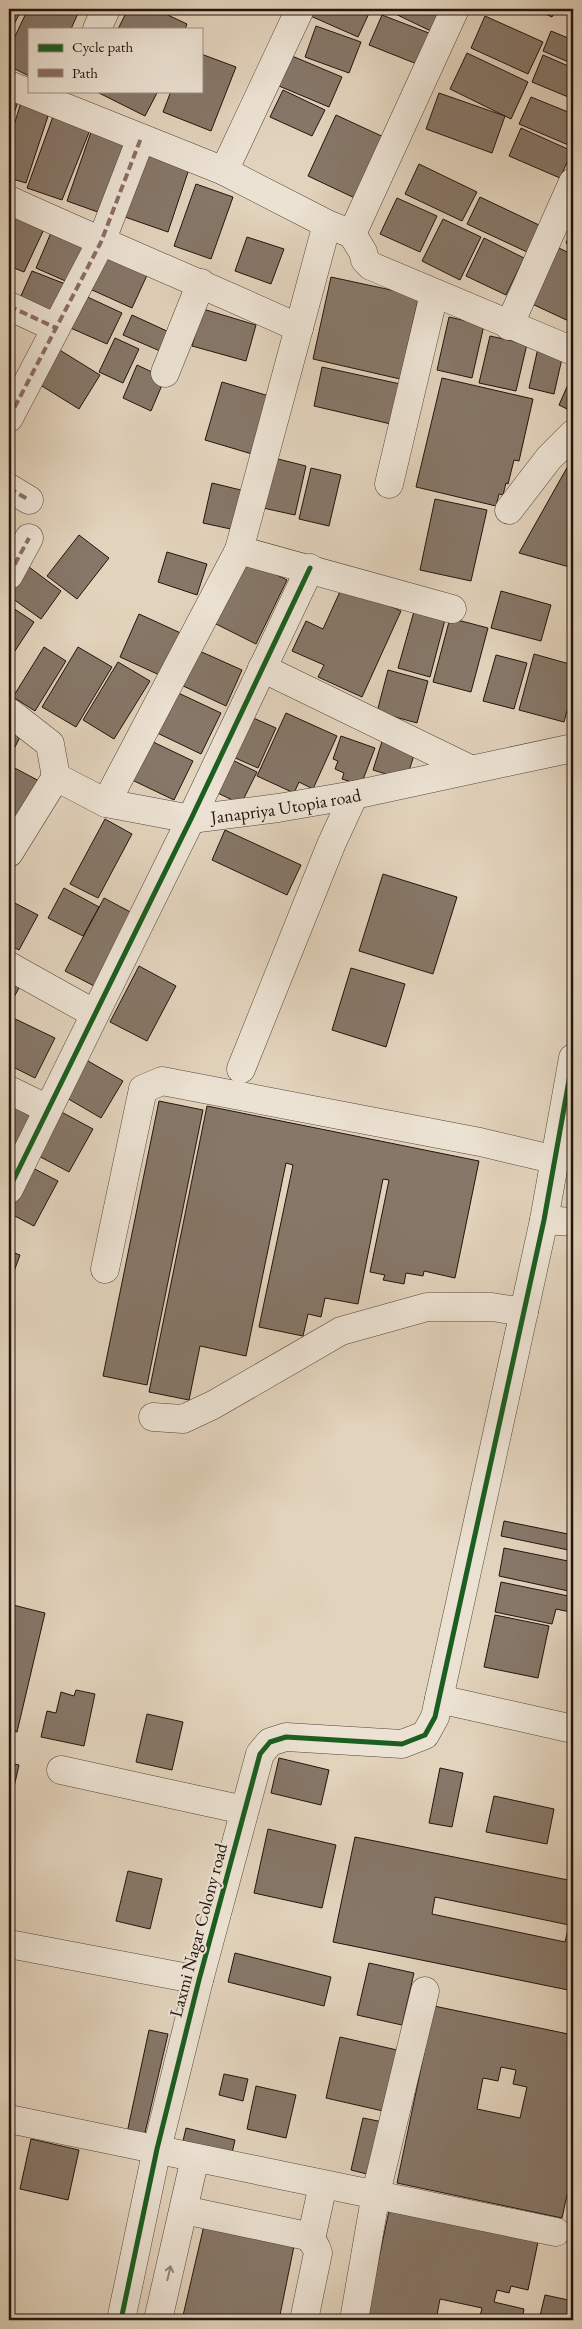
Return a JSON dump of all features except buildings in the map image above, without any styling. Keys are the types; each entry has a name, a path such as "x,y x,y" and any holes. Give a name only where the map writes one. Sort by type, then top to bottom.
{"street":[{"path":"97,28 106,9"},
{"path":"224,170 300,9"},
{"path":"352,234 455,9"},
{"path":"9,85 28,90"},
{"path":"37,92 65,99 141,138 224,170 327,224 352,234 363,252 364,260 371,266 509,326 573,351"},
{"path":"9,418 101,242 141,138"},
{"path":"509,326 573,182"},
{"path":"9,200 101,242 201,283 299,328"},
{"path":"106,803 239,550 327,224"},
{"path":"164,373 201,283"},
{"path":"389,484 434,294"},
{"path":"9,306 56,328"},
{"path":"509,510 549,458 573,434"},
{"path":"9,575 28,538"},
{"path":"239,550 310,568 378,590 452,609"},
{"path":"9,1189 191,819 310,568"},
{"path":"262,668 470,769"},
{"path":"9,712 50,744 56,777 9,853"},
{"name":"Janapriya Utopia road","path":"56,777 106,803 191,819 278,808 354,795 573,748"},
{"path":"241,1069 354,795"},
{"path":"9,966 95,1014"},
{"name":"Laxmi Nagar Colony road","path":"121,2320 157,2149 199,1980 260,1754 270,1742 286,1737 402,1744 425,1735 435,1718 544,1220 573,1058"},
{"path":"105,1270 143,1089 162,1082 480,1142 556,1160"},
{"path":"9,1090 48,1109"},
{"path":"544,1220 573,1222"},
{"path":"153,1416 183,1419 213,1405 341,1331 427,1307 492,1307 524,1312"},
{"path":"439,1699 573,1730"},
{"path":"61,1770 244,1810"},
{"path":"9,1944 199,1980"},
{"path":"354,2320 376,2193 425,1991"},
{"path":"9,2119 324,2185 376,2193 556,2232"},
{"path":"158,2320 195,2158"},
{"path":"311,2239 324,2185"},
{"path":"184,2210 307,2236 311,2239 317,2246 318,2253 304,2320"}],"marked path":[{"path":"9,418 101,242 141,138"},
{"path":"9,306 56,328"},
{"path":"9,488 29,500"},
{"path":"9,575 29,538"}],"cycle path":[{"path":"9,1189 191,819 310,568"},
{"path":"121,2320 157,2149 199,1980 260,1754 270,1742 286,1737 402,1744 425,1735 435,1717 544,1220 573,1058"}]}
